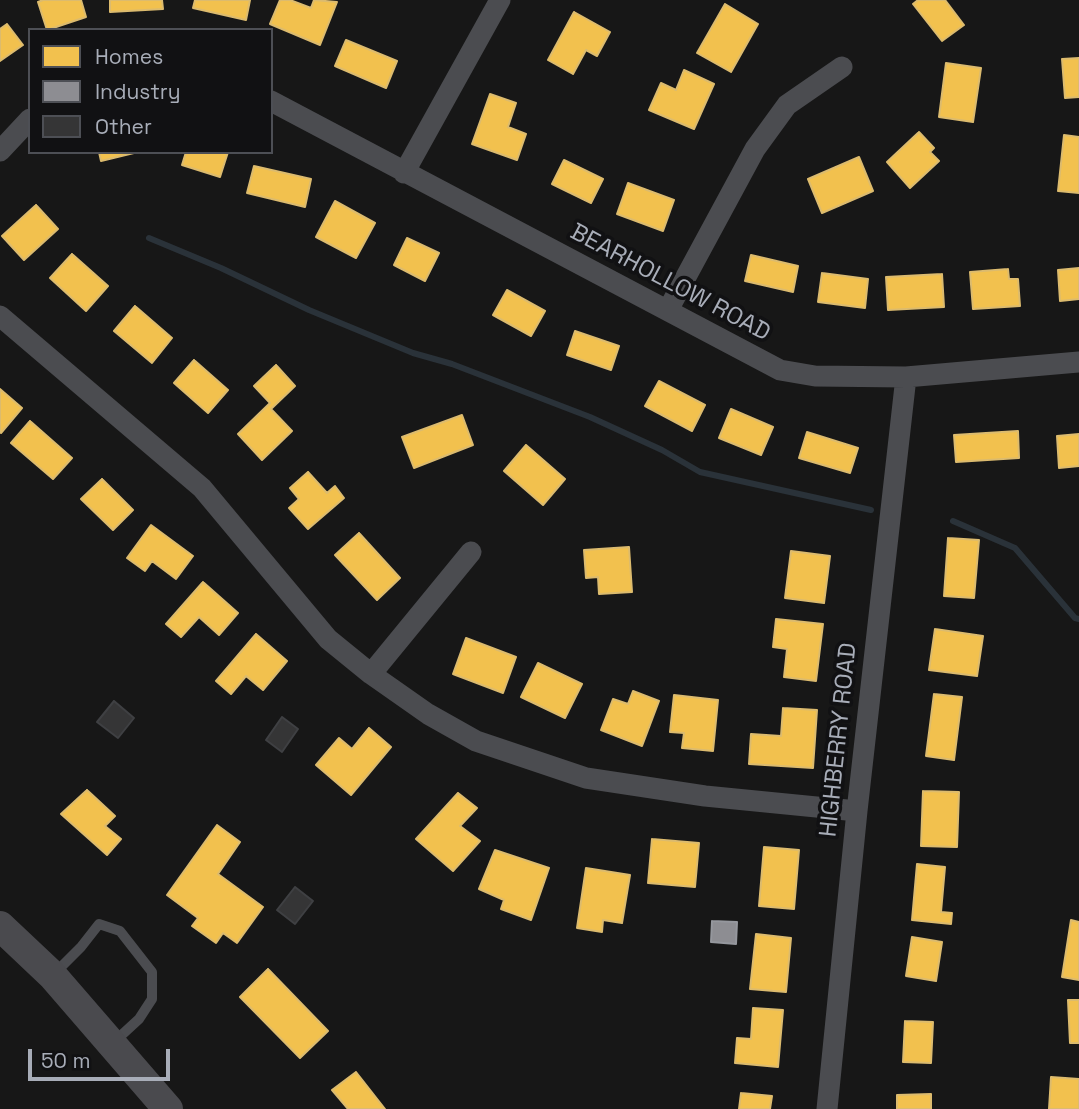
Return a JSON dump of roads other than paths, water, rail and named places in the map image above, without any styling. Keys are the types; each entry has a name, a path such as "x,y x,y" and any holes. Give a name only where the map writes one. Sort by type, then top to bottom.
{"main road":[{"path":"0,926 52,975 168,1109"}],"street":[{"path":"404,173 500,0"},
{"path":"668,310 755,149 787,105 842,67"},
{"name":"BEARHOLLOW ROAD","path":"273,102 780,370 815,376 905,377 1079,362"},
{"path":"0,150 28,122"},
{"path":"0,316 202,488 328,639 371,674 428,714 475,741 586,778 705,796 857,811"},
{"name":"HIGHBERRY ROAD","path":"827,1109 905,377"},
{"path":"371,674 471,552"}],"lane":[{"path":"52,975 81,947 99,924 120,932 152,972 152,999 139,1019 112,1044"}],"waterway":[{"path":"149,238 221,268 309,310 413,353 452,364 590,417 662,450 700,472 871,510"},
{"path":"953,521 1015,548 1075,618 1079,619"}]}
